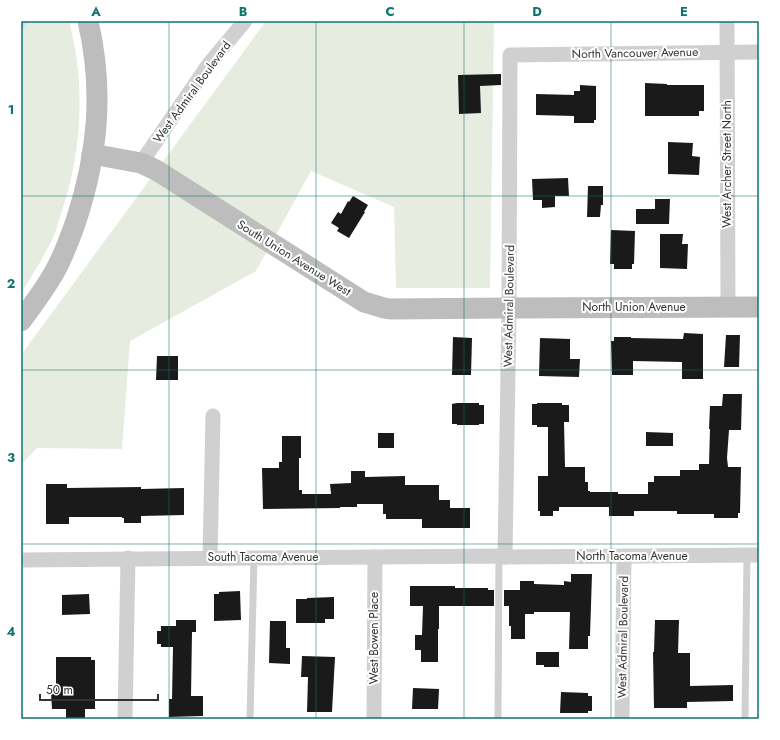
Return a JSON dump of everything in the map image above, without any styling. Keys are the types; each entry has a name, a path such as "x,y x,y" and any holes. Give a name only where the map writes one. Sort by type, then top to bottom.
{"street":[{"path":"21,321 55,271 68,243 87,183 97,122 95,62 88,21"},
{"name":"West Admiral Boulevard","path":"141,163 210,64 245,21"},
{"name":"West Archer Street North","path":"727,21 728,306"},
{"name":"North Vancouver Avenue","path":"510,55 759,52"},
{"name":"West Admiral Boulevard","path":"502,557 510,308 510,55"},
{"name":"South Union Avenue West","path":"92,154 141,163 162,174 364,302 390,309 510,308"},
{"name":"North Union Avenue","path":"510,308 759,307"},
{"path":"210,558 213,416"},
{"name":"South Tacoma Avenue","path":"21,560 375,556 502,557"},
{"name":"West Bowen Place","path":"374,719 375,556"},
{"name":"West Admiral Boulevard","path":"622,719 624,556"},
{"name":"North Tacoma Avenue","path":"502,557 753,556"},
{"path":"125,719 128,558"}],"lane":[{"path":"745,719 753,556"},
{"path":"498,719 502,557"},
{"path":"250,719 254,558"}],"shaded area":[{"path":"21,21 69,21 78,69 79,118 74,167 56,230 37,267 21,293"},
{"path":"266,21 494,21 490,288 396,288 394,207 311,171 256,271 130,341 122,449 37,448 21,465 21,355"}],"building":[{"path":"501,74 501,85 480,86 481,113 459,114 458,75"},
{"path":"645,83 667,85 704,85 704,111 699,111 699,116 645,116"},
{"path":"580,85 596,86 596,120 594,120 594,123 574,123 574,116 536,115 536,94 574,95 574,91 580,91"},
{"path":"668,142 693,143 692,156 700,157 699,175 668,174"},
{"path":"568,178 569,196 555,196 555,207 542,208 542,200 533,200 532,179"},
{"path":"588,186 603,186 603,205 601,205 600,217 587,217"},
{"path":"353,196 368,205 349,238 337,231 339,228 331,223 338,212 341,214 348,201 349,202"},
{"path":"655,199 670,199 669,224 636,224 636,209 655,209"},
{"path":"611,230 635,231 634,264 632,264 632,269 614,269 614,264 610,264"},
{"path":"660,234 683,234 682,244 688,244 687,269 660,268"},
{"path":"684,333 703,334 703,379 682,379 682,362 633,361 633,375 612,375 611,341 614,341 614,337 683,339"},
{"path":"726,335 740,335 739,367 724,367"},
{"path":"453,337 472,338 471,375 452,375"},
{"path":"540,338 570,339 570,359 580,359 579,377 539,376"},
{"path":"157,356 178,356 178,380 156,380"},
{"path":"723,394 742,394 741,430 729,430 727,458 728,467 741,467 740,513 738,513 738,518 714,518 714,514 677,514 677,511 634,511 634,516 609,516 609,507 559,507 559,511 553,511 553,516 540,516 540,511 538,511 538,476 548,476 548,427 537,427 537,425 532,425 532,404 562,403 562,405 569,405 569,422 564,422 565,467 585,467 585,482 588,482 588,491 618,492 618,494 648,494 648,482 654,482 654,476 680,476 680,470 699,470 699,464 709,464 710,406 722,406"},
{"path":"479,403 479,405 484,405 484,424 452,424 452,404"},
{"path":"646,432 673,433 673,446 646,446"},
{"path":"378,433 394,433 394,448 378,448"},
{"path":"282,436 301,436 299,490 302,490 302,494 331,494 330,484 351,483 351,471 365,471 365,477 405,476 405,485 439,485 439,500 450,500 450,508 470,508 470,528 422,528 422,519 386,519 386,514 383,514 383,504 357,504 357,507 340,508 263,509 262,468 279,468 279,462 282,462"},
{"path":"46,484 67,484 67,488 184,488 184,515 141,516 141,523 124,523 124,518 122,517 69,517 69,524 46,524"},
{"path":"571,574 592,574 590,636 588,636 588,649 569,649 570,612 534,612 534,614 525,614 525,639 511,639 511,626 509,626 509,606 504,606 504,590 520,590 520,581 534,581 534,584 564,585 564,581 571,582"},
{"path":"410,586 488,588 488,590 494,590 494,606 439,606 438,662 421,662 421,650 415,650 415,635 422,635 423,606 410,606"},
{"path":"240,591 241,620 214,621 214,594 219,594 219,592"},
{"path":"89,594 90,614 62,615 62,595"},
{"path":"334,597 334,619 325,619 325,623 296,623 296,599"},
{"path":"176,620 196,620 196,632 192,632 191,696 203,696 203,716 169,717 169,699 172,699 173,647 161,647 161,644 157,644 157,631 161,631 161,626 176,626"},
{"path":"655,620 679,620 678,653 690,653 690,686 733,685 733,701 687,702 687,708 654,708 653,652"},
{"path":"270,621 286,621 286,648 290,648 290,664 269,663"},
{"path":"536,652 559,652 559,667 544,667 544,665 536,665"},
{"path":"302,656 335,657 332,712 307,712 308,677 301,677"},
{"path":"56,657 91,657 91,660 95,660 95,709 85,709 85,718 66,718 66,709 52,709 51,693 56,693"},
{"path":"413,688 439,689 438,709 412,709"},
{"path":"561,692 588,693 588,696 592,696 592,711 588,711 588,713 560,713"}],"waterway":[{"path":"21,29 26,21"}]}
